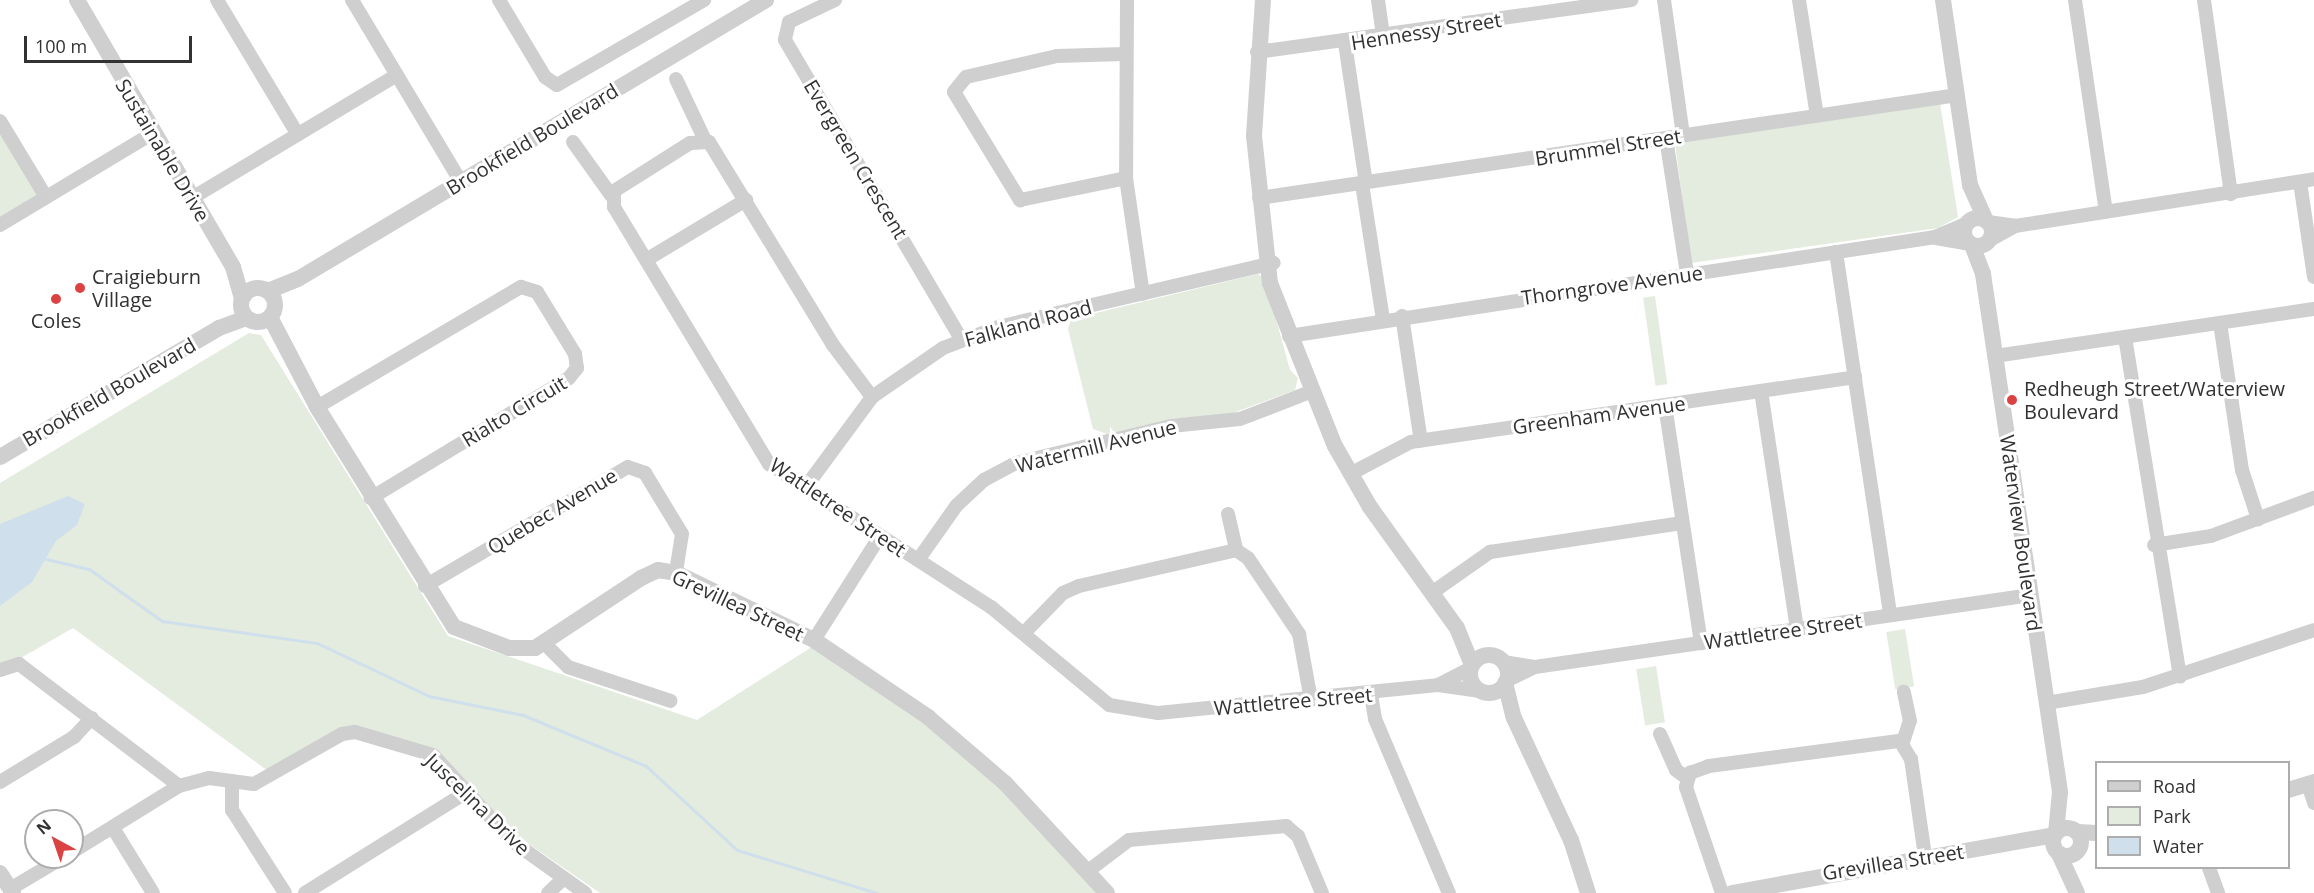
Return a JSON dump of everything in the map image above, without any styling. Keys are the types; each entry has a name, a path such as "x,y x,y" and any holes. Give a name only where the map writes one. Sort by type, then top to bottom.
{"street":[{"name":"Sustainable Drive","path":"77,0 153,133 257,305"},
{"path":"217,0 298,135"},
{"path":"352,0 461,182"},
{"path":"499,0 545,77 561,85 704,0"},
{"name":"Brookfield Boulevard","path":"0,457 766,0"},
{"name":"Evergreen Crescent","path":"835,0 789,22 784,40 962,340"},
{"path":"1127,0 1124,54 1126,178 1143,294"},
{"path":"1263,0 1257,52 1254,136 1263,226 1281,311 1289,336 1311,392 1350,474 1458,628 1472,666 1471,681 1514,718"},
{"path":"1378,0 1383,37"},
{"name":"Hennessy Street","path":"1257,52 1345,43 1631,0"},
{"path":"1664,0 1683,135"},
{"path":"1799,0 1816,116"},
{"path":"1942,0 1971,185 1967,223 1980,242"},
{"path":"2075,0 2106,212"},
{"path":"2204,0 2231,194"},
{"path":"1345,43 1383,319"},
{"path":"1124,54 1057,56 966,77 954,92 1020,200 1126,178"},
{"path":"192,198 397,75"},
{"path":"676,79 705,140 746,201 833,345 872,397"},
{"name":"Brummel Street","path":"1259,198 1957,95"},
{"path":"0,122 46,197"},
{"path":"0,225 153,133"},
{"path":"1666,138 1688,274"},
{"path":"612,195 690,143 705,140"},
{"name":"Wattletree Street","path":"573,142 612,195 646,260 764,456 805,488 918,560 1024,633 1099,698 1128,712 1311,700 1438,685 1483,692"},
{"path":"1980,242 2015,226 2231,194 2307,180 2314,277"},
{"path":"1971,185 1987,221 1980,242"},
{"path":"646,260 746,201"},
{"path":"1967,223 1987,221 2015,226"},
{"name":"Thorngrove Avenue","path":"1935,237 1967,223"},
{"name":"Thorngrove Avenue","path":"1289,336 1402,316 1935,237 1980,242"},
{"name":"Waterview Boulevard","path":"1980,242 2060,792 2077,831 2080,849"},
{"path":"1836,252 1890,615"},
{"name":"Falkland Road","path":"805,488 872,397 916,363 962,340 1270,264"},
{"name":"Rialto Circuit","path":"317,407 517,288 537,292 563,334 578,360 573,375 371,498"},
{"path":"257,305 445,618 466,634 520,651 546,645 568,667 671,700"},
{"path":"1995,356 2314,309"},
{"path":"1402,316 1421,441"},
{"path":"2220,323 2242,470 2258,519"},
{"path":"2125,337 2154,545 2180,676"},
{"name":"Greenham Avenue","path":"1350,474 1391,449 1421,441 1855,377"},
{"path":"1761,391 1797,629"},
{"name":"Watermill Avenue","path":"918,560 957,505 984,480 1016,463 1171,426 1240,419 1311,392"},
{"path":"1665,405 1701,643"},
{"name":"Quebec Avenue","path":"425,586 628,466 645,473 682,534 676,573"},
{"path":"2154,545 2211,537 2314,498"},
{"path":"1228,514 1236,550 1248,558 1299,634 1311,700"},
{"path":"1433,592 1490,552 1682,523"},
{"path":"814,640 880,536"},
{"path":"1024,633 1063,593 1079,586 1236,550"},
{"name":"Grevillea Street","path":"546,645 572,620 641,578 658,570 676,573 814,640 942,729 1005,783 1107,893"},
{"name":"Wattletree Street","path":"1506,682 1535,667 2031,595"},
{"path":"1458,628 1498,659 1514,718 1555,801 1588,893"},
{"path":"2046,703 2180,676 2314,630"},
{"path":"1472,666 1498,659"},
{"name":"Wattletree Street","path":"1498,659 1535,667"},
{"path":"0,670 19,664 179,786"},
{"name":"Wattletree Street","path":"1438,685 1472,666"},
{"path":"1483,692 1506,682"},
{"path":"1904,693 1910,721 1903,742 1911,759 1926,856"},
{"path":"1371,694 1374,719 1449,893"},
{"path":"0,782 74,737 92,718"},
{"name":"Juscelina Drive","path":"84,845 179,786 209,778 232,784 254,784 346,732 422,750 468,791 512,841 585,893"},
{"path":"1660,734 1676,770 1687,778 1722,893"},
{"path":"1687,778 1709,766 1903,742"},
{"path":"2290,790 2311,783 2314,803"},
{"path":"232,784 232,810 285,893"},
{"path":"305,893 468,791"},
{"name":"Waterview Boulevard","path":"2059,853 2055,834 2060,792"},
{"path":"1088,871 1129,840 1286,826 1298,836 1322,893"},
{"path":"113,828 153,893"},
{"path":"2077,831 2095,834"},
{"name":"Grevillea Street","path":"1732,893 1926,856 2019,845 2055,834 2077,831"},
{"path":"2059,853 2068,856 2095,844"},
{"name":"Grevillea Street","path":"2019,845 2059,853"},
{"path":"2077,893 2080,849"},
{"path":"2059,853 2077,893"},
{"path":"0,873 11,891 45,869"},
{"path":"2210,869 2218,893"},
{"path":"548,893 563,879"}],"green space":[{"path":"1940,103 1958,217 1938,228 1691,263 1675,143"},
{"path":"0,122 46,197 0,225"},
{"path":"1258,274 1265,279 1290,370 1298,378 1295,390 1230,414 1171,419 1107,434 1093,429 1068,329 1071,319"},
{"path":"1655,296 1667,384 1656,386 1643,298"},
{"path":"249,333 261,335 448,636 697,720 818,643 944,732 1102,893 600,893 516,835 433,755 355,732 272,774 73,628 0,670 0,483"},
{"path":"1905,629 1914,686 1895,689 1886,632"},
{"path":"1656,666 1665,722 1645,725 1636,669"}],"water":[{"path":"68,496 85,504 77,525 56,541 32,582 0,606 0,524"}],"waterway":[{"path":"46,559 89,569 162,621 317,643 429,696 523,715 646,766 737,850 877,893"}],"place":[{"name":"Craigieburn Village","path":"80,288"},
{"name":"Coles","path":"56,299"},
{"name":"Redheugh Street/Waterview Boulevard","path":"2012,400"}]}
